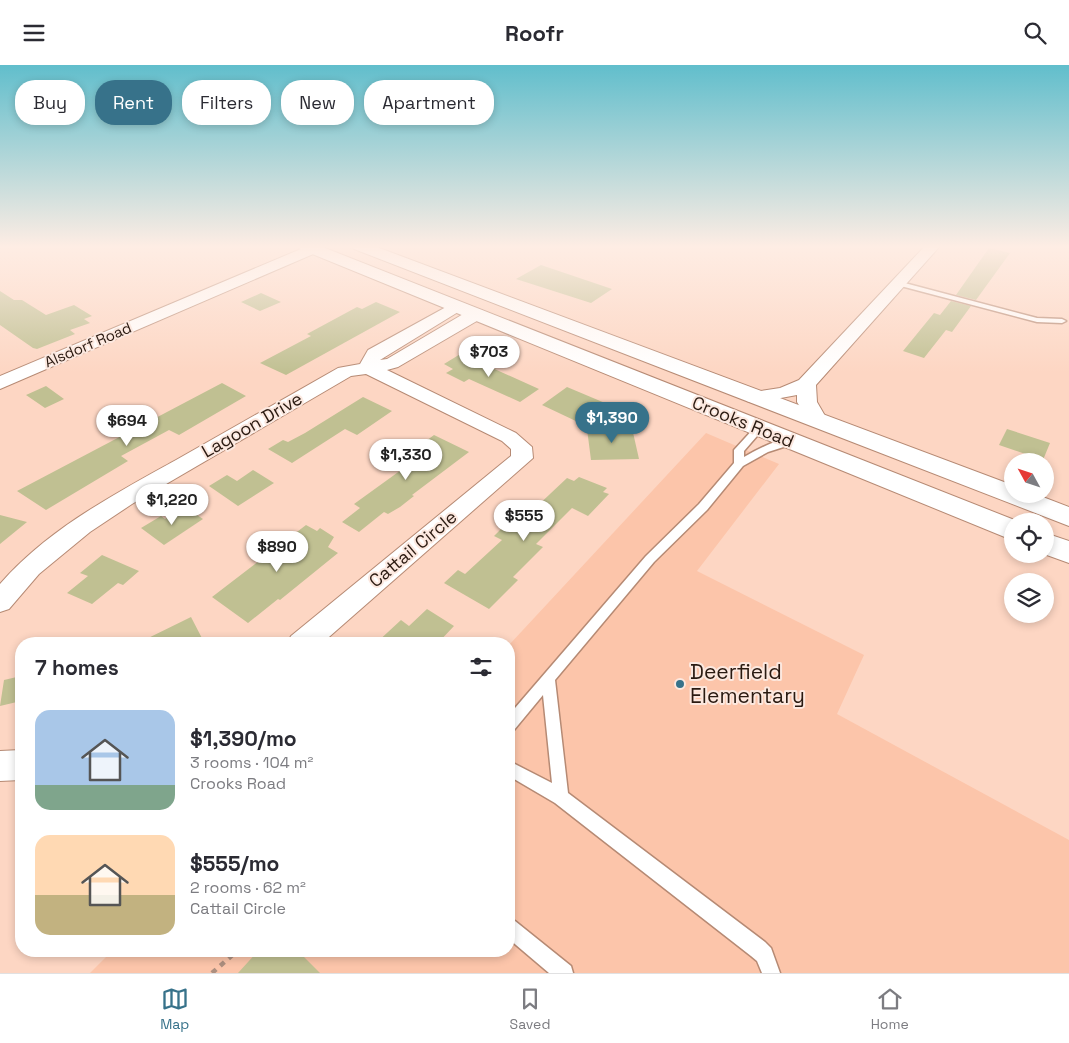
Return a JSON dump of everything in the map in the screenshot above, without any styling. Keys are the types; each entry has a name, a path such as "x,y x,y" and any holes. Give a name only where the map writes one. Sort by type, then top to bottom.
{"main road":[{"name":"Crooks Road","path":"413,288 1004,527"},
{"name":"Crooks Road","path":"471,288 1069,517"},
{"path":"526,335 555,337 563,335 570,326"},
{"path":"759,428 767,422 786,418 818,421"},
{"path":"1054,546 1069,552"}],"street":[{"name":"Alsdorf Road","path":"3,378 213,288"},
{"path":"754,397 784,393 806,384 895,288"},
{"path":"367,367 374,354 457,306"},
{"name":"Lagoon Drive","path":"0,602 30,567 82,526 104,512 344,372 392,363 476,314"},
{"name":"Cattail Circle","path":"309,637 522,458 521,447 509,437 367,367"},
{"path":"806,384 807,402 818,421"},
{"path":"0,766 15,765"}],"lane":[{"path":"920,288 1037,319 1062,321"},
{"path":"739,464 739,450 759,428"},
{"path":"515,718 650,559 703,507 739,464 764,451 792,441"},
{"path":"548,677 561,797"},
{"path":"515,771 561,797 758,949 764,955 771,973"},
{"path":"515,932 564,973"}],"path":[{"path":"212,973 230,957"}],"shaded area":[{"name":"Deerfield Elementary","path":"706,433 779,464 697,571 864,655 837,714 1069,840 1069,973 90,973 106,957 515,957 515,639"}],"building":[{"path":"545,288 612,289 591,303"},
{"path":"961,288 984,288 976,300 956,295"},
{"path":"0,291 14,300 22,300 46,315 74,305 92,316 84,319 90,323 70,330 75,334 37,349 33,348 0,325"},
{"path":"261,293 281,302 260,311 241,302"},
{"path":"951,301 971,306 952,332 946,330 924,358 903,351 934,313 940,315"},
{"path":"376,302 400,312 286,375 260,363 311,336 307,334 357,307 362,309"},
{"path":"462,353 539,389 520,402 469,379 464,382 446,373 453,369 444,364"},
{"path":"222,383 246,396 179,435 169,430 121,456 128,461 46,510 17,491"},
{"path":"46,386 64,399 45,408 26,395"},
{"path":"567,387 605,403 580,423 542,405"},
{"path":"363,397 392,411 357,435 345,429 292,463 268,449 283,440 288,442 305,433"},
{"path":"632,428 639,459 591,460 587,429"},
{"path":"1007,429 1050,443 1046,453 1022,453 999,445"},
{"path":"434,435 469,452 412,495 414,496 400,507 388,514 384,512 359,532 342,522 360,508 354,504 408,465 399,461"},
{"path":"253,470 274,483 238,506 209,486 227,475 237,481"},
{"path":"579,477 607,488 603,492 609,494 588,516 572,508 536,544 543,547 513,577 518,580 489,609 444,583 458,570 465,574 502,540 494,536 508,522 516,526 567,478 574,481"},
{"path":"185,507 203,519 164,545 141,528 161,516 165,519"},
{"path":"0,515 27,522 0,544"},
{"path":"306,525 317,531 320,528 334,537 328,547 338,553 280,600 278,599 248,623 212,597"},
{"path":"102,555 139,571 123,585 118,583 92,604 67,593 88,576 80,573"},
{"path":"427,609 454,626 444,637 383,637 401,620 409,626"},
{"path":"191,617 201,637 150,637"},
{"path":"15,677 15,702 0,706 4,680"},
{"path":"253,957 304,957 320,973 238,973"}],"place":[{"name":"Deerfield Elementary","path":"680,684"}]}
